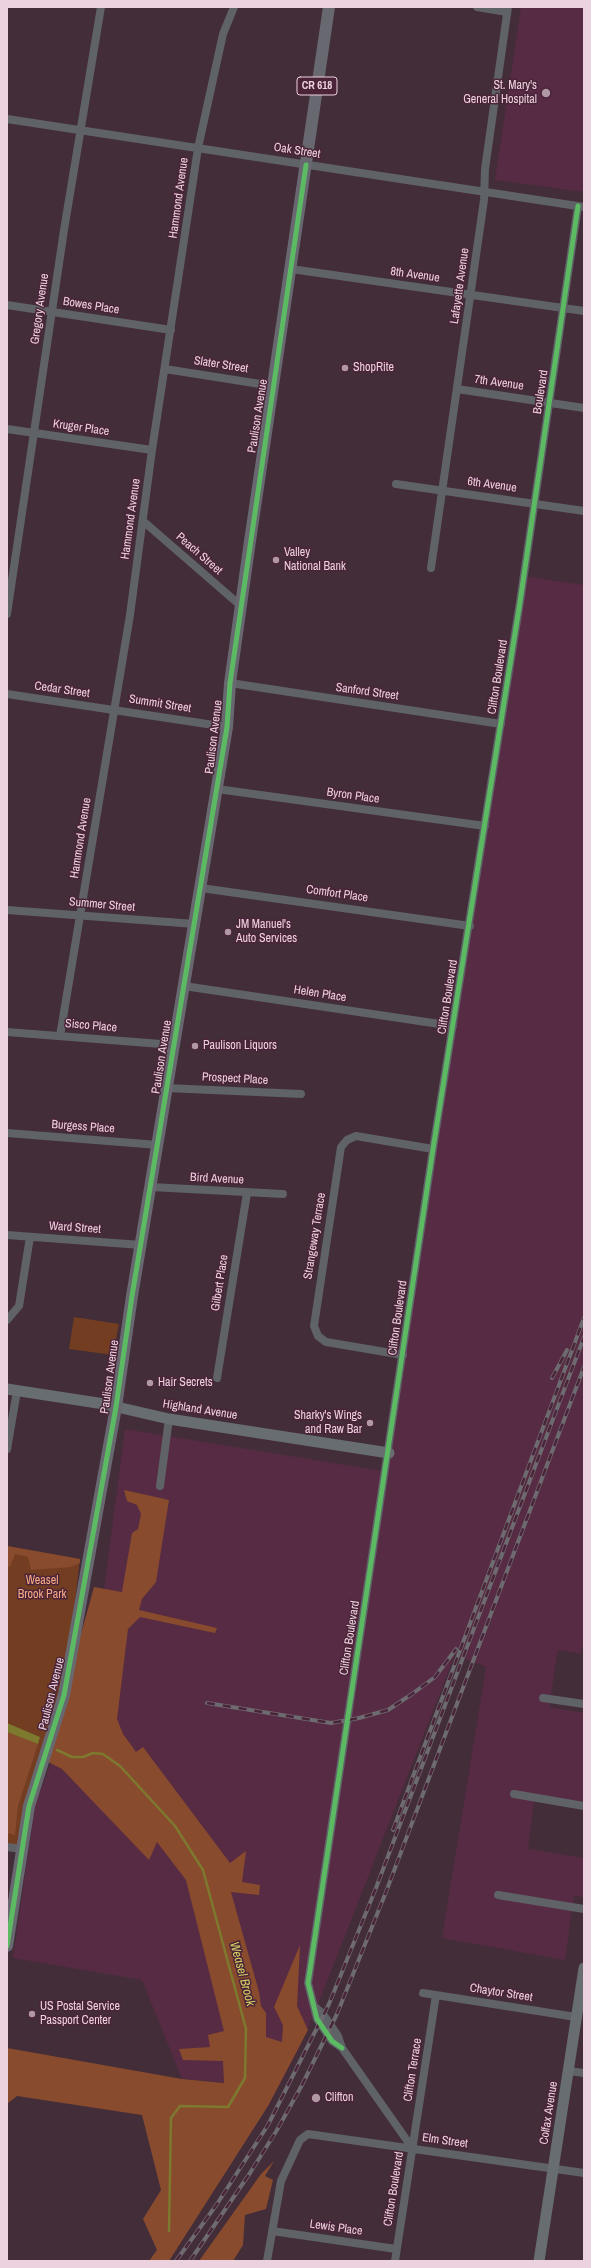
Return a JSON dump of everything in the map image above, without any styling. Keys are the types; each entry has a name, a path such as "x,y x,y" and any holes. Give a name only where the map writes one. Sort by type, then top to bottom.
{"main road":[{"name":"Paulison Avenue","path":"7,1946 29,1806 64,1695 116,1407 141,1245 227,727 230,683 329,7"}],"street":[{"name":"Gregory Avenue","path":"7,614 52,312 100,7"},
{"name":"Hammond Avenue","path":"60,1036 130,615 152,450 198,148 223,34 234,7"},
{"path":"477,7 507,10"},
{"name":"Lafayette Avenue","path":"431,568 471,294 484,191 485,170 507,10"},
{"name":"Oak Street","path":"7,119 81,129 581,207"},
{"name":"Boulevard","path":"523,581 549,403 581,207"},
{"name":"8th Avenue","path":"291,270 471,294 584,312"},
{"name":"Bowes Place","path":"7,305 171,330"},
{"name":"Slater Street","path":"165,368 273,386"},
{"name":"7th Avenue","path":"457,389 584,408"},
{"name":"Kruger Place","path":"7,429 152,450"},
{"name":"6th Avenue","path":"396,484 584,511"},
{"name":"Peach Street","path":"143,521 241,606"},
{"name":"Clifton Boulevard","path":"395,2261 413,2149 342,2048 332,2041 317,2019 308,1983 389,1453 433,1149 470,926 523,581"},
{"name":"Sanford Street","path":"230,683 501,724"},
{"name":"Cedar Street","path":"7,694 114,710"},
{"name":"Summit Street","path":"114,710 227,727"},
{"name":"Byron Place","path":"217,789 485,826"},
{"name":"Comfort Place","path":"201,888 470,926"},
{"name":"Summer Street","path":"7,910 195,924"},
{"name":"Helen Place","path":"184,986 453,1026"},
{"name":"Sisco Place","path":"7,1032 174,1045"},
{"name":"Prospect Place","path":"167,1088 301,1094"},
{"name":"Burgess Place","path":"7,1133 158,1145"},
{"name":"Strangeway Terrace","path":"403,1355 326,1342 318,1336 314,1326 341,1147 347,1140 356,1136 433,1149"},
{"name":"Bird Avenue","path":"151,1187 283,1194"},
{"name":"Gilbert Place","path":"217,1378 247,1192"},
{"name":"Ward Street","path":"7,1235 141,1245"},
{"path":"7,1320 19,1306 30,1237"},
{"path":"7,1449 12,1390"},
{"name":"Highland Avenue","path":"12,1390 116,1407 169,1419 389,1453"},
{"path":"160,1486 169,1419"},
{"path":"543,1698 584,1704"},
{"path":"514,1794 584,1806"},
{"path":"7,1847 22,1849"},
{"path":"498,1895 584,1909"},
{"name":"Colfax Avenue","path":"538,2261 584,1968"},
{"name":"Chaytor Street","path":"423,1993 576,2017"},
{"name":"Clifton Terrace","path":"413,2149 436,1995"},
{"path":"569,2071 584,2073"},
{"name":"Elm Street","path":"272,2231 281,2181 292,2154 304,2136 314,2134 584,2173"},
{"path":"267,2261 272,2231"},
{"name":"Lewis Place","path":"272,2231 396,2249"}],"shaded area":[{"name":"St. Mary's General Hospital","path":"521,7 584,7 584,192 495,180"},
{"path":"523,576 584,585 584,1638 581,1654 558,1650 549,1707 584,1713 584,1802 535,1794 528,1849 584,1858 584,1897 574,1896 565,1960 442,1938 486,1667 455,1655 319,2002 300,2046 268,2106 221,2082 182,2079 142,1980 13,1958 35,1805 51,1763 62,1768 81,1710 104,1589 125,1429 388,1472"},
{"path":"124,1490 169,1500 156,1582 142,1599 139,1610 217,1628 215,1633 140,1617 128,1629 117,1719 123,1734 136,1752 143,1747 230,1863 246,1851 242,1882 260,1885 259,1895 231,1892 259,1992 261,2006 266,2013 266,2037 282,2042 283,2025 274,2007 300,1945 297,2006 308,2030 268,2106 169,2261 149,2261 157,2250 143,2219 161,2190 142,2115 17,2096 7,2104 7,2048 182,2079 224,2083 223,2061 183,2060 179,2049 210,2047 208,2035 224,2031 186,1880 157,1842 149,1860 62,1769 44,1760 94,1587 122,1592 132,1533 138,1529 141,1514 137,1505 127,1501"},
{"path":"7,1546 80,1559 80,1563 71,1567 31,1570 28,1557 15,1554 10,1567 7,1566"},
{"path":"7,1723 40,1737 38,1744 7,1732"},
{"path":"7,1732 38,1744 18,1806 15,1835 7,1833"},
{"path":"274,2161 265,2176 273,2180 266,2209 245,2215 243,2245 233,2261 199,2261 261,2174"}],"green space":[{"path":"74,1317 119,1324 113,1355 69,1349"},
{"name":"Weasel Brook Park","path":"7,1546 80,1559 64,1695 22,1849 7,1846"}],"waterway":[{"name":"Weasel Brook","path":"57,1750 72,1757 83,1757 93,1753 103,1754 120,1766 175,1826 203,1870 246,2029 245,2078 228,2107 180,2106 171,2118 169,2231"}],"railway":[{"path":"393,1830 584,1318"},
{"path":"176,2261 217,2204 268,2125 329,2004 376,1888 584,1337"},
{"path":"552,1378 567,1350"},
{"path":"190,2261 250,2173 277,2130 302,2085 337,2014 386,1892 584,1367"},
{"path":"207,1703 331,1723 359,1718 388,1710 412,1694 435,1677 456,1649"}],"cycle path":[{"path":"7,1946 29,1806 64,1695 116,1407 132,1296 227,727 230,683 306,165"},
{"path":"342,2048 332,2041 317,2019 308,1983 433,1149 520,602 578,206"}],"place":[{"name":"St. Mary's General Hospital","path":"546,93"},
{"name":"ShopRite","path":"345,368"},
{"name":"Valley National Bank","path":"276,560"},
{"name":"JM Manuel's Auto Services","path":"228,932"},
{"name":"Paulison Liquors","path":"195,1046"},
{"name":"Hair Secrets","path":"150,1383"},
{"name":"Sharky's Wings and Raw Bar","path":"370,1423"},
{"name":"US Postal Service Passport Center","path":"32,2014"},
{"name":"Clifton","path":"316,2098"}]}
